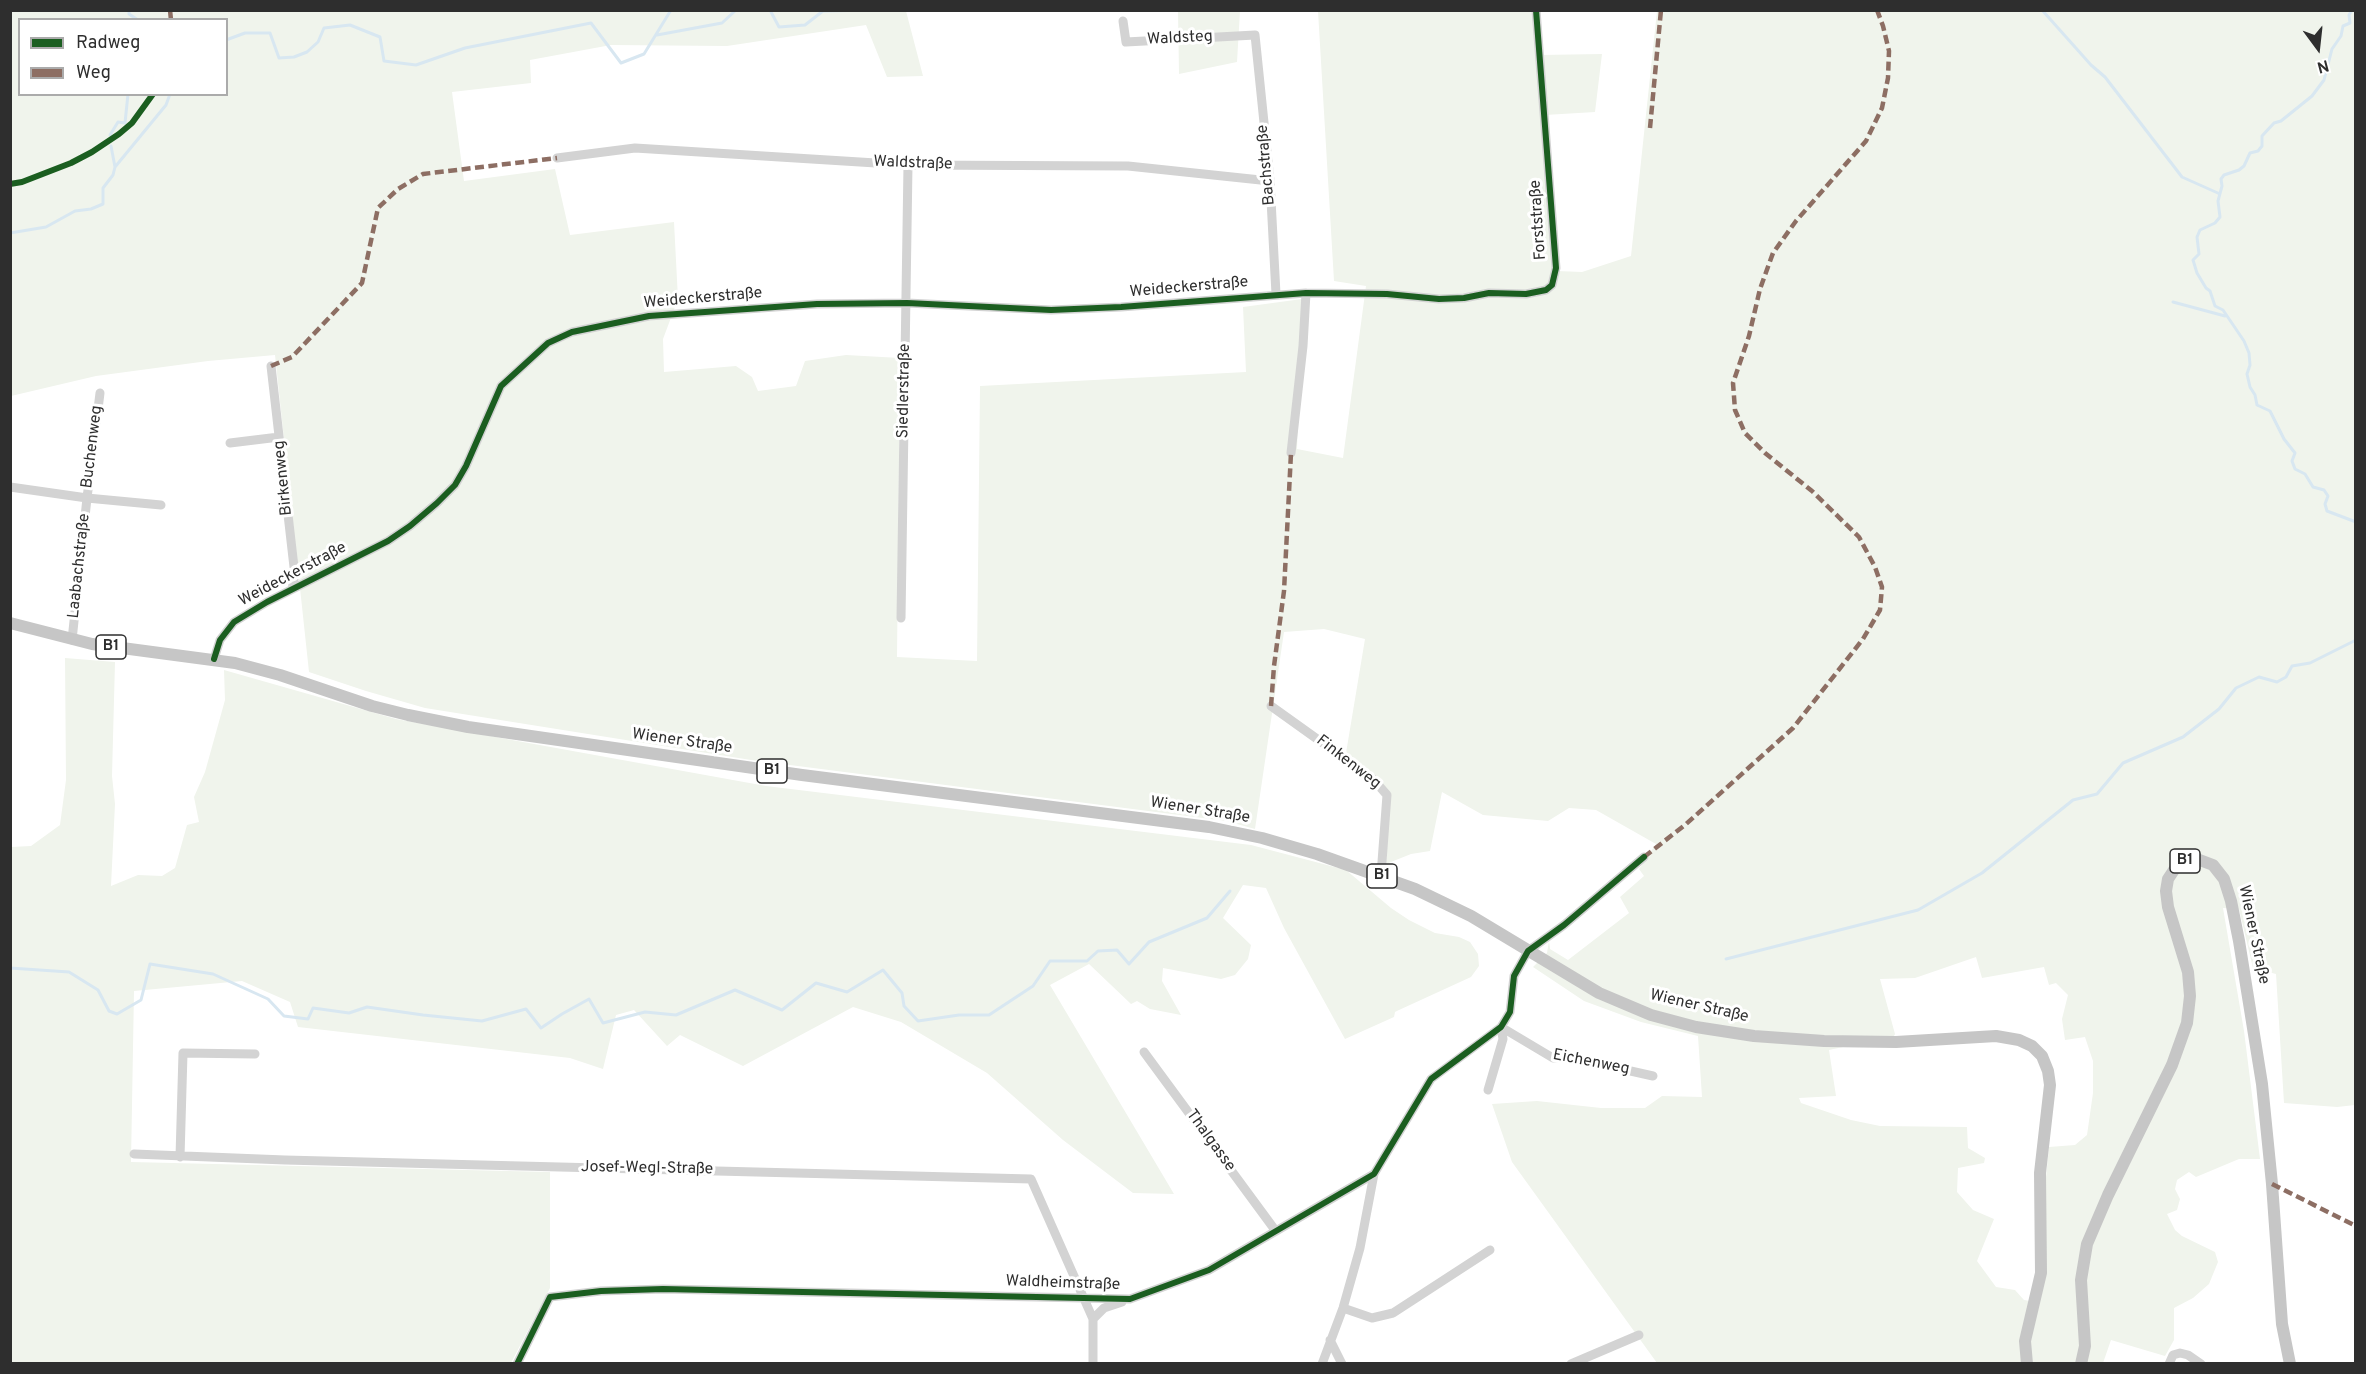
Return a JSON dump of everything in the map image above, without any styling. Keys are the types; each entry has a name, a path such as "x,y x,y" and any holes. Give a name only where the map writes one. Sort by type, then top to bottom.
{"main road":[{"name":"Wiener Straße","path":"10,623 72,640 214,658 260,669 372,706 433,720 556,741 802,776 1209,827 1262,838 1381,875 1415,889 1471,916 1584,985 1651,1015 1696,1027 1754,1036 1824,1041 2005,1037 2024,1042 2037,1050 2047,1066 2050,1085 2040,1173 2041,1273 2025,1341 2026,1364"},
{"name":"Wiener Straße","path":"2081,1364 2085,1346 2081,1280 2087,1244 2103,1205 2172,1065 2187,1023 2190,996 2188,972 2168,906 2166,888 2170,874 2179,864 2197,859 2211,863 2224,879 2239,941 2263,1094 2273,1194 2281,1314 2290,1364"}],"street":[{"name":"Forststraße","path":"1306,292 1387,294 1439,299 1464,298 1489,293 1526,294 1546,290 1552,285 1556,268 1536,10"},
{"name":"Waldsteg","path":"1123,21 1126,42 1255,35"},
{"name":"Bachstraße","path":"1255,35 1270,181 1276,294"},
{"name":"Waldstraße","path":"557,158 634,148 908,165 1128,166 1270,181"},
{"name":"Siedlerstraße","path":"901,618 908,165"},
{"name":"Weideckerstraße","path":"214,658 220,640 234,622 292,589 388,541 411,526 437,503 455,485 466,466 501,386 557,338 572,332 649,315 817,304 907,303 1051,309 1120,307 1306,292"},
{"path":"1291,453 1303,346 1306,292"},
{"name":"Birkenweg","path":"271,366 294,567 292,589"},
{"name":"Buchenweg","path":"99,393 87,498 161,505"},
{"path":"230,443 279,437"},
{"name":"Laabachstraße","path":"10,487 87,498 72,640"},
{"name":"Finkenweg","path":"1271,706 1373,779 1387,795 1381,875"},
{"path":"1488,1090 1503,1039 1501,1026 1510,1012 1514,976 1528,951 1579,913 1644,857"},
{"name":"Eichenweg","path":"1501,1026 1553,1058 1568,1057 1653,1076"},
{"name":"Waldheimstraße","path":"1093,1319 1104,1308 1209,1270 1374,1174 1431,1079 1501,1026"},
{"name":"Thalgasse","path":"1144,1052 1275,1230"},
{"path":"180,1156 183,1053 255,1054"},
{"name":"Josef-Wegl-Straße","path":"134,1154 1031,1179 1084,1298"},
{"path":"1322,1364 1360,1248 1374,1174"},
{"path":"1342,1308 1372,1318 1393,1313 1490,1250"},
{"name":"Waldheimstraße","path":"518,1364 550,1296 601,1291 663,1289 1130,1299"},
{"path":"1084,1298 1093,1319 1093,1364"},
{"path":"1571,1364 1639,1335"},
{"path":"1330,1340 1342,1364"},
{"path":"2169,1364 2173,1355 2180,1353 2188,1355 2201,1364"}],"shaded area":[{"path":"10,11 906,11 923,76 887,77 866,25 727,46 611,45 530,60 531,83 452,92 464,181 555,169 570,235 674,222 678,299 663,339 664,372 736,366 752,377 758,391 796,386 805,361 846,355 900,358 897,657 977,661 980,386 1246,372 1243,307 1302,299 1297,449 1343,458 1366,286 1334,281 1318,11 1536,11 1540,55 1602,54 1595,112 1545,115 1557,271 1582,272 1631,256 1657,11 2355,11 2355,1105 2337,1107 2284,1103 2276,974 2253,968 2239,909 2223,908 2244,1031 2260,1159 2239,1159 2196,1177 2189,1172 2177,1180 2175,1189 2180,1199 2177,1210 2167,1214 2175,1230 2182,1236 2215,1252 2218,1262 2209,1284 2193,1298 2174,1308 2174,1340 2165,1356 2111,1340 2103,1363 1657,1363 1512,1162 1492,1104 1537,1101 1601,1108 1645,1108 1662,1096 1702,1097 1698,1036 1641,1022 1584,1001 1533,967 1547,953 1549,941 1550,949 1568,960 1629,913 1620,897 1644,876 1639,869 1656,844 1596,810 1569,808 1548,821 1483,815 1442,792 1430,851 1411,854 1386,864 1390,799 1345,759 1365,639 1324,629 1284,632 1255,829 1226,821 751,760 425,708 309,672 275,355 208,361 96,376 11,396","holes":["1976,957 1982,978 2044,967 2049,985 2056,983 2068,995 2062,1019 2065,1040 2085,1037 2093,1061 2093,1093 2087,1135 2075,1145 2049,1147 2036,1277 2030,1301 2024,1300 2015,1290 1996,1287 1977,1261 1994,1219 1973,1210 1957,1192 1958,1168 1984,1163 1985,1158 1968,1148 1967,1127 1880,1126 1851,1120 1801,1103 1799,1098 1836,1096 1829,1050 1894,1036 1880,979 1915,978"]},
{"path":"1178,11 1240,11 1237,62 1179,74"},
{"path":"65,658 115,662 112,776 115,804 111,886 138,875 162,876 175,868 187,825 199,822 194,797 205,772 225,700 224,670 396,719 766,786 1251,845 1346,870 1409,920 1435,933 1459,937 1470,942 1478,954 1479,966 1471,977 1399,1010 1395,1012 1394,1017 1345,1039 1284,928 1266,888 1243,885 1223,918 1251,945 1248,959 1235,975 1221,979 1163,968 1162,981 1181,1015 1150,1009 1137,1001 1131,1004 1089,964 1050,985 1174,1194 1133,1193 1063,1140 987,1073 901,1022 853,1007 743,1066 680,1035 667,1046 634,1010 616,1015 603,1069 570,1058 298,1027 290,1002 242,981 134,991 131,1162 550,1172 550,1288 511,1363 11,1364 11,847 31,846 60,825 66,780"}],"waterway":[{"path":"129,10 129,14 135,18"},
{"path":"228,39 245,33 270,33 279,58 294,57 307,52 318,42 324,28 350,25 380,37 384,61 416,65 465,48 591,23 621,63 644,54 671,10"},
{"path":"657,35 722,23 736,10"},
{"path":"770,10 779,27 805,25 823,11 873,10"},
{"path":"2042,10 2091,65 2105,77 2182,177 2220,194"},
{"path":"2352,10 2349,15 2350,23 2343,26 2341,36 2332,49 2324,80 2312,96 2281,121 2274,123 2262,136 2262,146 2258,151 2250,153 2244,166 2224,175 2221,179 2222,186 2218,201 2220,217 2215,223 2200,230 2197,237 2199,254 2193,260 2197,273 2210,291 2215,306 2223,310 2244,341 2249,353 2250,365 2247,374 2257,405 2270,411 2284,439 2295,453 2292,461 2295,469 2305,474 2313,487 2324,490 2328,496 2325,504 2327,511 2356,522"},
{"path":"110,135 118,122 125,123 128,96"},
{"path":"115,167 166,105 169,96"},
{"path":"10,233 46,227 75,211 91,209 103,204 103,188 113,175 115,167 111,146"},
{"path":"2173,302 2225,316"},
{"path":"1726,959 1918,910 1982,873 2073,800 2097,794 2123,763 2183,737 2219,709 2236,688 2259,677 2277,682 2286,677 2292,666 2310,663 2356,640"},
{"path":"10,968 69,972 98,990 109,1011 117,1014 141,1000 150,964 213,974 268,999 284,1016 308,1019 313,1008 349,1013 367,1007 482,1021 526,1009 541,1028 589,999 603,1023 645,1012 676,1015 735,990 782,1010 816,983 847,992 883,970 902,993 904,1006 918,1021 959,1015 989,1015 1033,986 1050,961 1087,961 1098,951 1117,950 1129,964 1149,942 1207,918 1230,891"}],"marked path":[{"path":"170,10 171,18"},
{"path":"1650,128 1661,10"},
{"path":"1644,857 1685,825 1793,728 1863,639 1880,610 1882,587 1875,567 1859,537 1812,491 1765,453 1745,433 1735,410 1733,383 1749,336 1760,289 1773,253 1796,221 1866,141 1882,108 1888,78 1889,51 1877,10"},
{"path":"271,366 292,357 362,283 378,208 398,189 423,174 557,158"},
{"path":"1271,706 1284,591 1291,453"},
{"path":"2272,1184 2356,1226"}],"cycle path":[{"path":"214,659 220,640 234,622 267,602 388,541 437,503 455,485 466,466 501,386 548,343 572,332 649,316 817,304 907,303 1051,310 1306,293 1387,294 1439,299 1464,298 1489,293 1526,294 1546,290 1552,285 1556,268 1536,10"},
{"path":"10,184 22,182 71,163 92,152 132,123 152,96"},
{"path":"517,1364 550,1297 601,1291 663,1289 1130,1299 1209,1270 1374,1174 1431,1079 1501,1027 1510,1012 1514,976 1528,951 1564,925 1644,857"}]}
